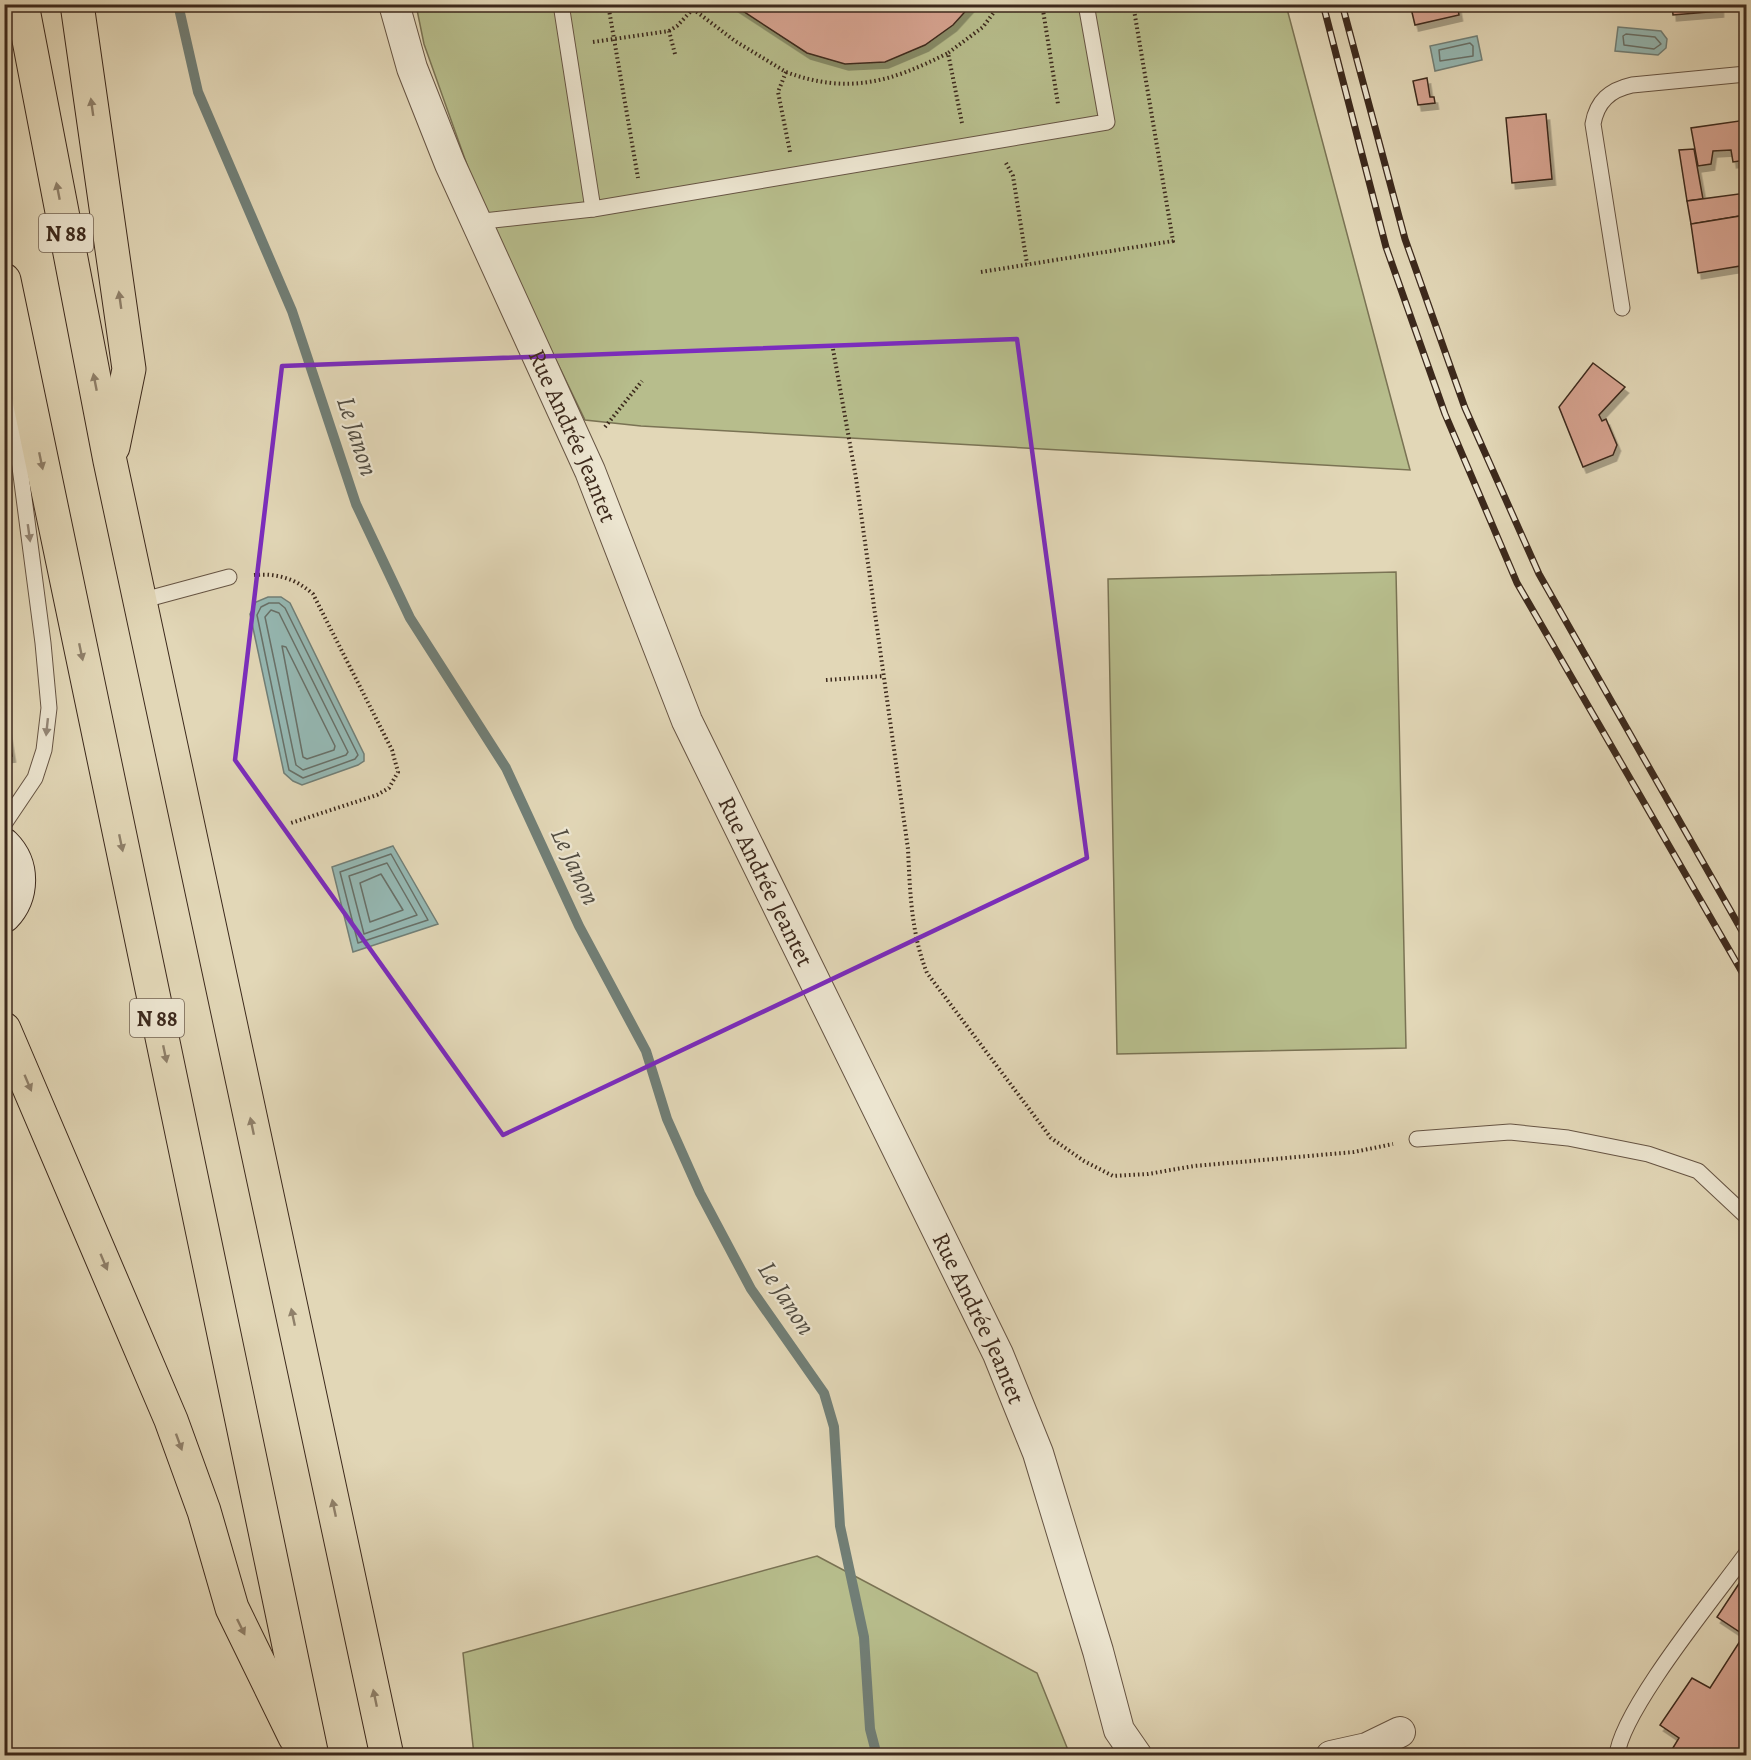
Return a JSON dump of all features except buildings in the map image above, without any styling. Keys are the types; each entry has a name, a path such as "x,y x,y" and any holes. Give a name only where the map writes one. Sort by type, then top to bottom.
{"highway":[{"name":"N 88","path":"22,4 110,460 387,1755"},
{"path":"78,4 129,369 110,460"},
{"name":"N 88","path":"4,280 312,1755"},
{"path":"4,1029 171,1420 204,1511 232,1608 305,1755"}],"main road":[{"path":"4,845 16,862 19,878 17,895 4,916"}],"street":[{"name":"Rue Andrée Jeantet","path":"394,4 412,68 475,222 583,456 627,562 687,721 998,1354 1038,1453 1098,1651 1119,1730 1137,1755"},
{"path":"1331,1755 1366,1748 1400,1732"}],"lane":[{"path":"561,4 593,209"},
{"path":"475,222 593,209 1107,122 1086,4"},
{"path":"1622,308 1593,124 1595,111 1609,94 1624,87 1746,74"},
{"path":"4,350 43,642 49,708 44,750 35,778 4,824"},
{"path":"140,601 230,578"},
{"path":"1417,1139 1510,1132 1568,1138 1647,1154 1698,1171 1746,1216"},
{"path":"1617,1755 1629,1720 1653,1682 1746,1554"}],"path":[{"path":"608,4 641,201"},
{"path":"689,4 735,41 786,72 826,84 867,83 913,70 948,53 983,27 1000,4"},
{"path":"1042,4 1062,129"},
{"path":"981,272 1173,241 1133,4"},
{"path":"568,44 669,31 678,26 693,9"},
{"path":"669,31 675,54"},
{"path":"948,53 963,125 959,146"},
{"path":"786,72 778,92 790,154 788,176"},
{"path":"1000,161 1011,168 1027,264"},
{"path":"833,349 856,478 884,676 908,849 917,948 927,973 1052,1138 1084,1161 1113,1176 1148,1174 1194,1166 1354,1152 1417,1139"},
{"path":"583,456 642,381"},
{"path":"230,578 282,576 301,584 314,594 392,750 398,772 389,788 377,795 291,823"},
{"path":"826,680 884,676"}],"highlighted area":[{"path":"1017,339 1087,858 503,1135 235,760 282,366"}],"green space":[{"path":"416,5 1286,5 1410,470 641,426 585,420 482,207 424,44"},
{"path":"1396,572 1406,1048 1117,1054 1108,579"},
{"path":"817,1556 1037,1673 1070,1755 474,1755 463,1653"}],"water":[{"path":"1618,27 1661,31 1667,39 1666,48 1658,55 1615,51"},
{"path":"1477,36 1482,60 1435,71 1430,46"},
{"path":"268,597 281,597 290,603 364,754 364,761 358,765 302,785 284,773 250,614 256,602"},
{"path":"393,846 438,924 353,952 332,867"}],"waterway":[{"name":"Le Janon","path":"178,4 198,92 292,311 356,504 410,618 506,768 579,926 646,1051 667,1119 700,1193 751,1289 824,1393 834,1427 840,1526 864,1637 870,1729 877,1756"}],"railway":[{"path":"1323,4 1386,247 1445,414 1517,583 1746,979"},
{"path":"1342,4 1405,239 1465,408 1539,574 1746,938"}]}
